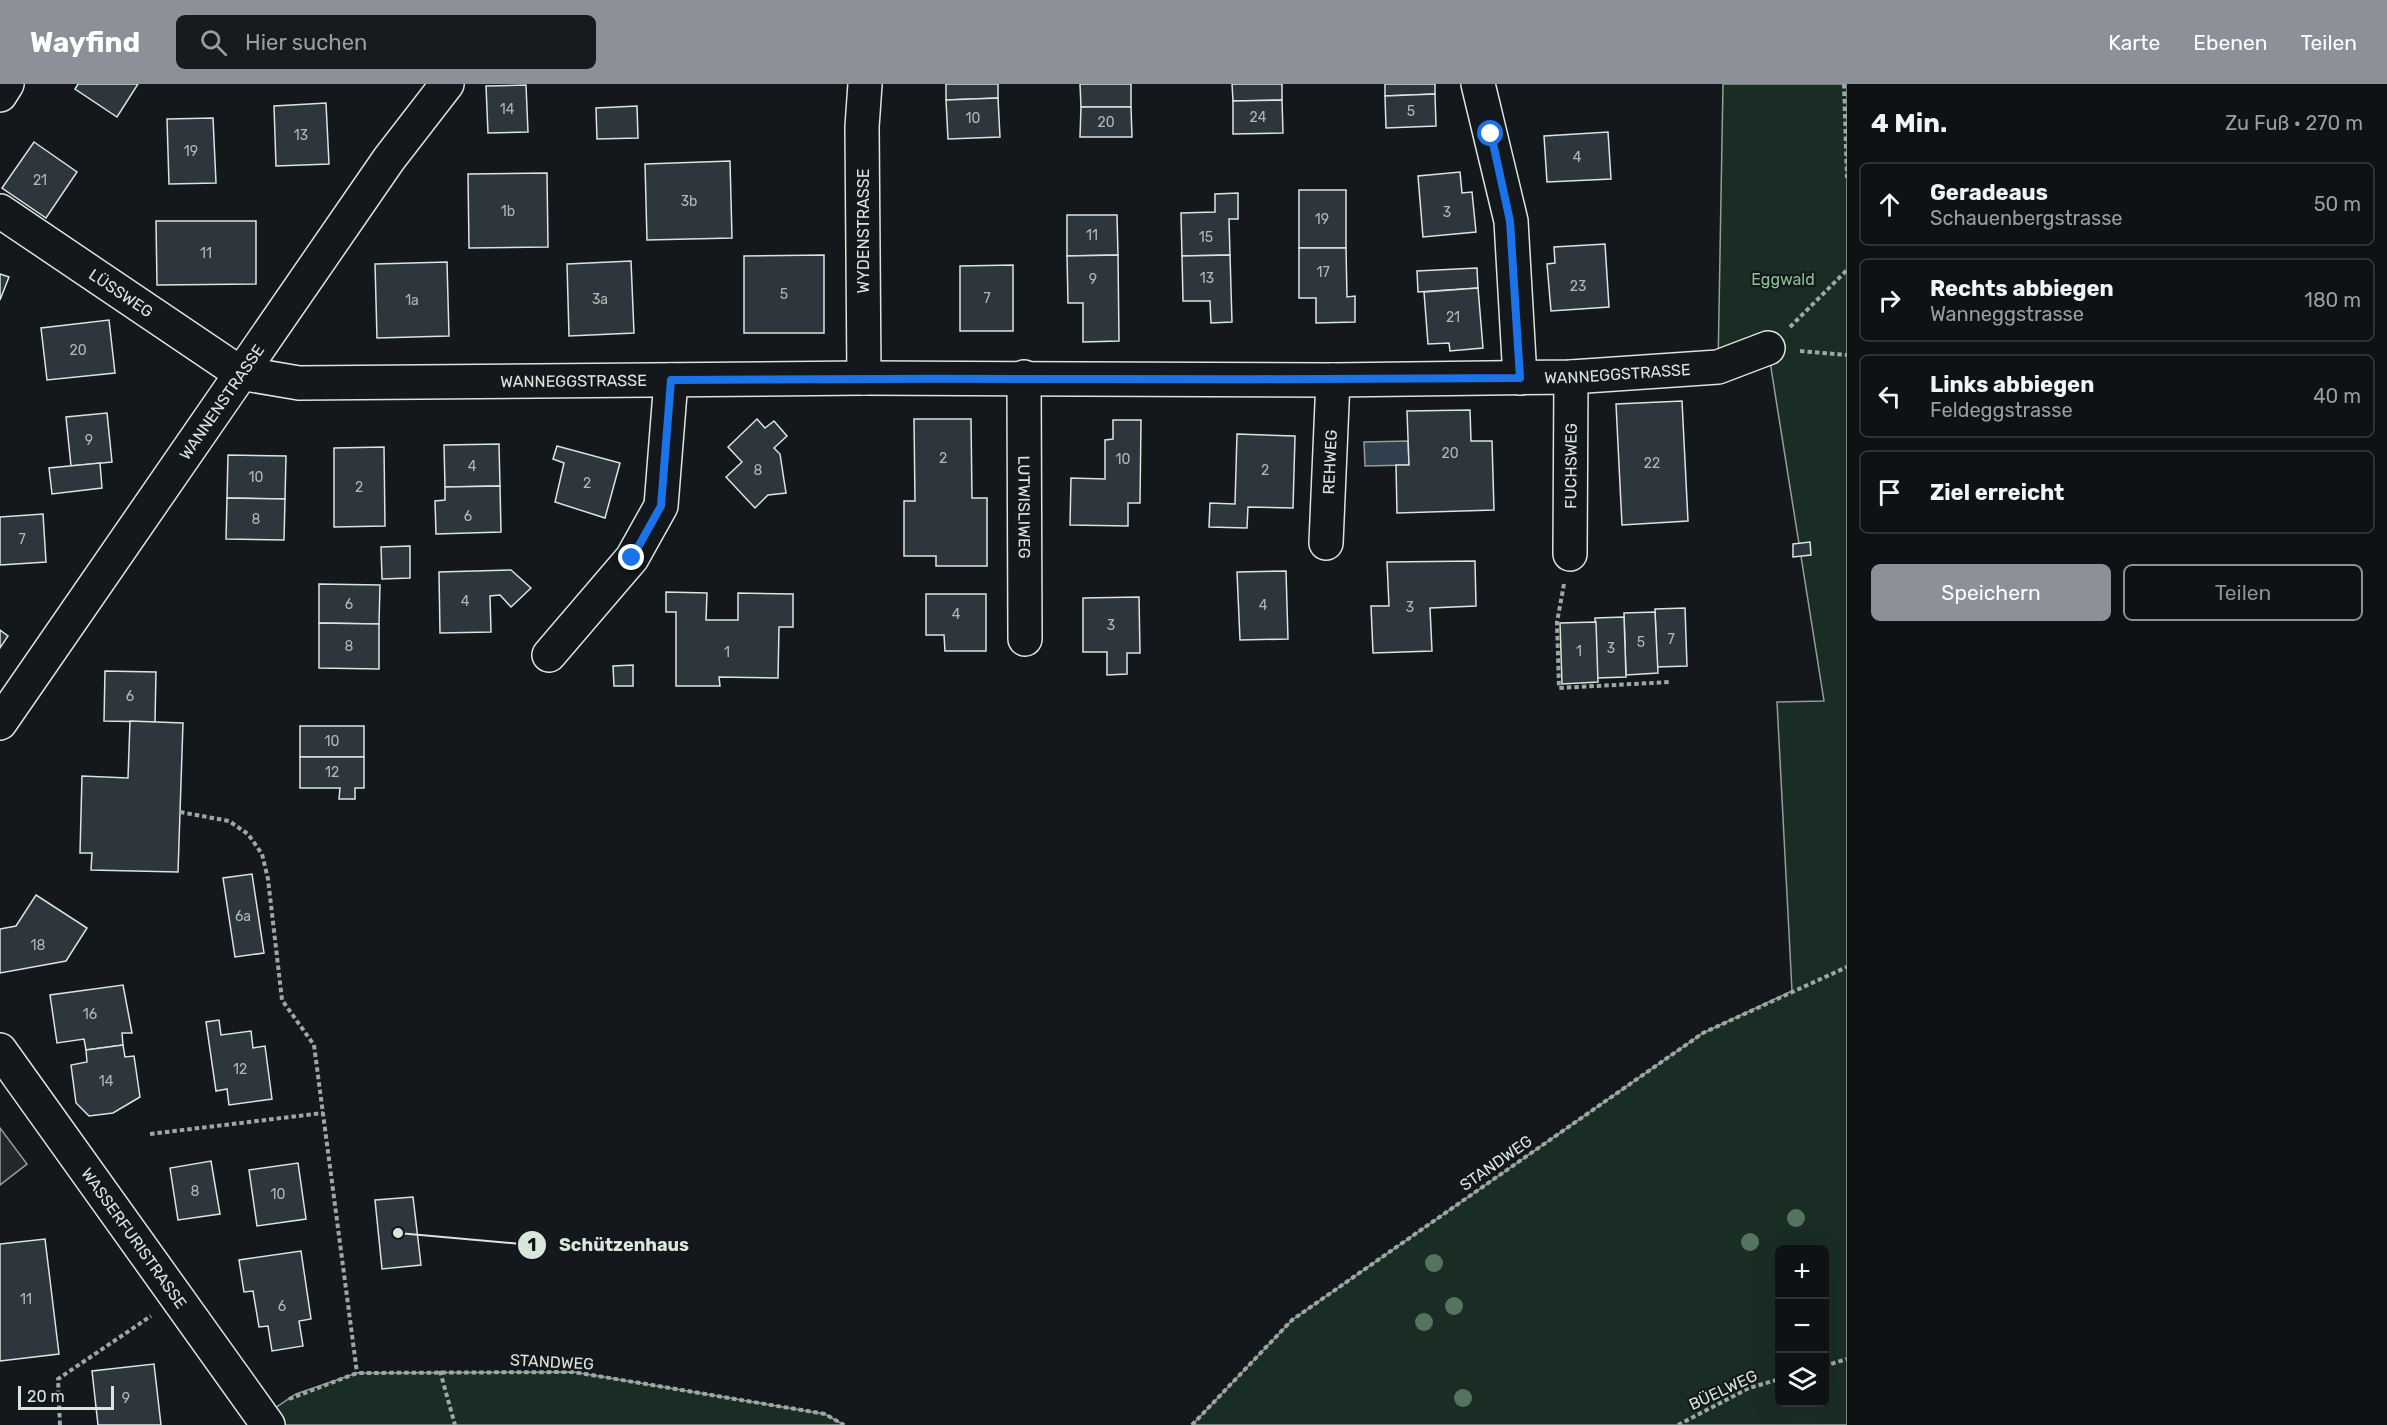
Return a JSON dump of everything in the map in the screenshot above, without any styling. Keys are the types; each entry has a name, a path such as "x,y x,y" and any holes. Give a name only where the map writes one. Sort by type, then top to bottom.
{"street":[{"path":"0,95 7,84"},
{"name":"WANNENSTRASSE","path":"0,723 389,159 447,84"},
{"name":"WYDENSTRASSE","path":"864,378 862,127 865,84"},
{"path":"1478,84 1510,221 1520,378"},
{"name":"LÜSSWEG","path":"0,211 240,374"},
{"name":"WANNEGGSTRASSE","path":"240,374 299,383 1024,377 1333,380 1520,378 1571,377 1718,367 1768,348"},
{"name":"LUTWISLIWEG","path":"1024,377 1025,639"},
{"name":"FUCHSWEG","path":"1570,554 1571,377"},
{"path":"549,655 632,558 661,506 671,380"},
{"name":"REHWEG","path":"1326,543 1333,380"},
{"name":"WASSERFURISTRASSE","path":"0,1050 266,1420"}],"path":[{"path":"1844,84 1847,178"},
{"path":"1768,348 1847,270"},
{"path":"1768,348 1847,355"},
{"path":"1557,622 1559,688 1670,682"},
{"path":"180,812 229,821 248,834 262,854 268,879 282,1000 314,1046 357,1372"},
{"name":"STANDWEG","path":"1192,1425 1292,1320 1703,1032 1847,967"},
{"path":"150,1134 323,1113"},
{"path":"60,1425 58,1379 177,1299"},
{"path":"1829,1364 1847,1359"},
{"path":"440,1371 455,1425"},
{"name":"STANDWEG","path":"266,1420 296,1394 357,1372 574,1372 825,1414 844,1425"},
{"name":"BÜELWEG","path":"1678,1425 1749,1388 1775,1380"}],"green space":[{"name":"Eggwald","path":"1723,84 1847,84 1847,1425 1192,1425 1292,1320 1703,1033 1792,991 1777,702 1824,701 1768,349 1718,367"},
{"path":"574,1372 825,1414 844,1425 268,1425 263,1416 296,1394 357,1373"}],"shaded area":[{"path":"0,1128 27,1164 0,1185"}],"water":[{"path":"1408,441 1409,465 1365,466 1364,442"}],"building":[{"path":"78,84 138,84 117,117 75,89"},
{"path":"946,84 998,84 998,98 946,100"},
{"path":"1080,84 1131,84 1131,107 1081,107"},
{"path":"1232,84 1282,84 1282,100 1233,101"},
{"path":"1385,84 1435,84 1435,94 1385,96"},
{"path":"526,85 528,132 488,133 486,86"},
{"path":"1435,94 1436,126 1386,128 1385,96"},
{"path":"998,98 1000,137 948,139 946,100"},
{"path":"1282,100 1283,133 1233,134 1233,101"},
{"path":"326,103 329,164 276,166 274,106"},
{"path":"637,106 638,138 597,139 596,108"},
{"path":"1081,107 1131,107 1132,137 1080,137"},
{"path":"213,118 216,183 169,184 167,119"},
{"path":"1608,132 1611,179 1547,182 1544,136"},
{"path":"34,142 77,172 46,218 2,188"},
{"path":"730,161 732,238 647,240 645,164"},
{"path":"1460,172 1462,193 1472,192 1476,232 1423,237 1418,176"},
{"path":"547,173 548,247 469,248 468,174"},
{"path":"1299,190 1346,190 1346,248 1299,248"},
{"path":"1238,193 1238,219 1229,219 1230,255 1182,256 1181,213 1215,212 1215,194"},
{"path":"1067,215 1117,215 1118,255 1067,256"},
{"path":"156,221 256,221 256,284 157,285"},
{"path":"1605,244 1609,307 1551,311 1547,264 1555,263 1554,247"},
{"path":"1299,248 1346,248 1347,297 1355,296 1355,322 1316,323 1316,298 1299,298"},
{"path":"824,255 824,333 744,333 744,256"},
{"path":"1118,255 1119,341 1083,342 1083,303 1068,303 1067,256"},
{"path":"1230,255 1232,322 1211,323 1210,301 1183,301 1182,256"},
{"path":"631,261 634,333 569,336 567,264"},
{"path":"447,262 449,336 377,338 375,264"},
{"path":"1013,265 1013,331 960,331 960,266"},
{"path":"1477,268 1478,288 1418,292 1417,271"},
{"path":"0,274 9,277 0,300"},
{"path":"1478,288 1483,348 1450,351 1449,343 1428,344 1424,292"},
{"path":"109,320 115,373 47,380 41,328"},
{"path":"1682,401 1688,521 1622,525 1616,404"},
{"path":"1470,410 1471,441 1492,441 1494,510 1397,513 1396,465 1409,465 1407,411"},
{"path":"107,413 112,462 71,466 66,417"},
{"path":"757,419 765,428 774,421 787,436 774,448 780,454 786,493 768,495 755,508 726,477 742,462 728,447"},
{"path":"914,419 971,419 972,498 987,498 987,566 936,566 936,556 904,556 904,501 915,501"},
{"path":"1113,420 1141,420 1140,503 1128,503 1128,526 1070,525 1071,478 1105,479 1105,440 1113,439"},
{"path":"1237,434 1295,436 1293,508 1248,507 1247,528 1209,527 1210,503 1235,504"},
{"path":"499,444 500,486 445,487 444,445"},
{"path":"557,446 620,463 605,518 555,502 564,463 553,459"},
{"path":"384,447 385,526 334,527 334,448"},
{"path":"228,455 286,456 285,499 227,498"},
{"path":"100,463 102,488 52,494 49,468"},
{"path":"500,486 501,532 436,534 435,501 445,500 445,487"},
{"path":"227,498 285,499 284,540 226,539"},
{"path":"43,514 46,562 0,565 0,517"},
{"path":"1810,542 1811,555 1793,557 1793,544"},
{"path":"410,546 410,578 382,579 381,547"},
{"path":"1475,561 1476,606 1430,608 1432,651 1373,653 1371,606 1389,606 1387,562"},
{"path":"511,570 531,588 511,607 500,595 490,596 491,632 440,633 439,572"},
{"path":"1286,571 1288,639 1240,640 1237,572"},
{"path":"319,584 380,585 379,624 319,623"},
{"path":"666,592 707,593 706,620 738,620 738,593 793,594 793,627 779,627 778,678 719,677 720,686 676,686 676,612 666,612"},
{"path":"926,594 986,594 986,651 945,651 944,635 926,635"},
{"path":"1139,597 1140,653 1127,653 1127,674 1107,675 1107,652 1083,652 1083,598"},
{"path":"1685,608 1687,666 1657,667 1655,609"},
{"path":"1655,612 1658,673 1626,675 1624,613"},
{"path":"1624,617 1626,677 1597,678 1595,618"},
{"path":"1596,622 1598,682 1562,684 1560,623"},
{"path":"319,623 379,624 379,669 319,668"},
{"path":"0,630 8,636 0,648"},
{"path":"633,665 633,686 614,686 613,666"},
{"path":"105,671 156,672 155,722 104,721"},
{"path":"130,721 183,723 178,872 91,870 92,853 80,853 82,776 128,778"},
{"path":"300,726 364,726 364,757 300,757"},
{"path":"300,757 364,757 364,788 355,788 355,799 339,799 340,788 300,788"},
{"path":"252,874 264,953 235,957 223,878"},
{"path":"36,895 87,928 66,961 0,973 0,929 16,926"},
{"path":"123,985 132,1033 122,1033 123,1045 86,1050 84,1039 57,1043 50,995"},
{"path":"219,1020 221,1035 251,1031 253,1048 265,1046 272,1099 229,1105 227,1089 216,1091 206,1022"},
{"path":"123,1045 125,1057 134,1056 140,1097 113,1113 89,1116 76,1103 71,1065 87,1062 86,1050"},
{"path":"211,1161 220,1214 178,1220 170,1168"},
{"path":"298,1163 306,1219 257,1226 249,1170"},
{"path":"413,1197 421,1265 382,1269 375,1200"},
{"path":"45,1239 59,1354 0,1361 0,1244"},
{"path":"301,1251 311,1319 299,1321 303,1346 272,1351 268,1326 259,1327 253,1291 244,1292 239,1260"},
{"path":"154,1364 161,1425 98,1425 92,1371"}],"place":[{"name":"Schützenhaus","path":"398,1233"}],"route":[{"path":"632,558 661,506 671,380 1024,377 1333,380 1520,378 1510,221 1491,134"}]}
